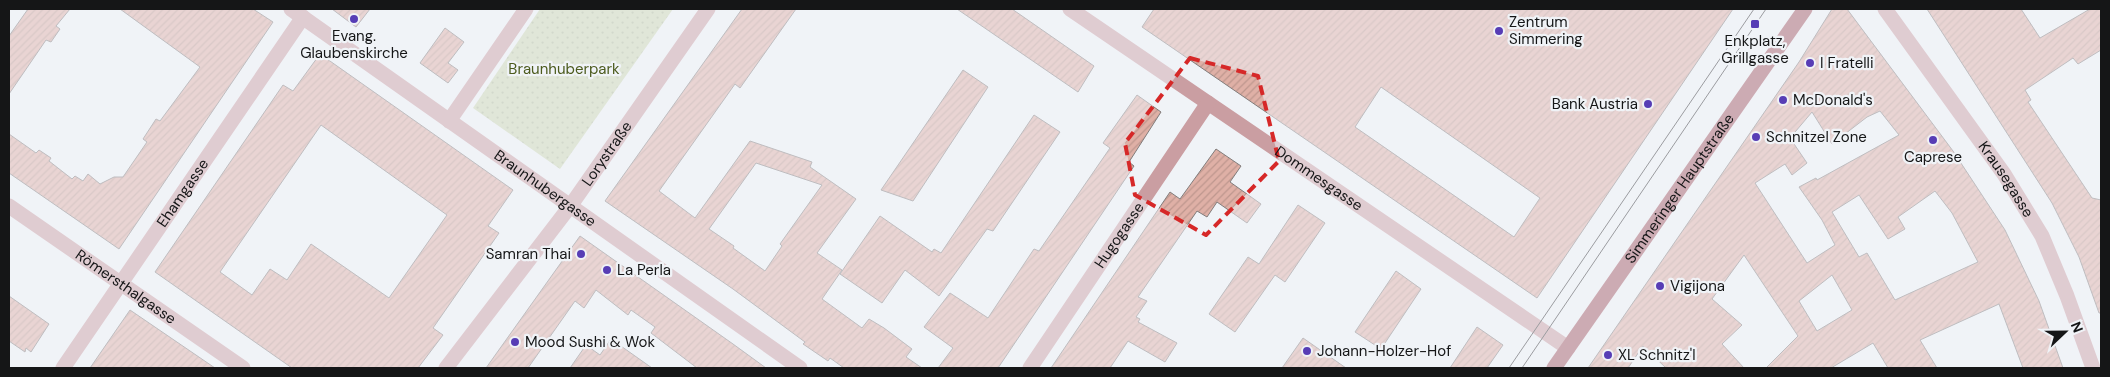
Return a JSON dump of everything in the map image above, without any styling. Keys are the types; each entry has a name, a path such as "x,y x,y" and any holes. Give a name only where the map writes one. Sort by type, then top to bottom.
{"main road":[{"name":"Simmeringer Hauptstraße","path":"1554,368 1806,9"}],"street":[{"path":"449,121 526,9"},
{"name":"Lorystraße","path":"446,368 570,206 708,9"},
{"name":"Dommesgasse","path":"1070,9 1568,348"},
{"name":"Krausegasse","path":"1884,9 2004,174 2042,236 2067,296 2093,368"},
{"name":"Braunhubergasse","path":"297,13 800,368"},
{"name":"Ehamgasse","path":"63,368 297,13"},
{"name":"Hugogasse","path":"1030,368 1208,103"},
{"name":"Römersthalgasse","path":"9,206 243,368"}],"highlighted area":[{"path":"1190,58 1258,76 1279,161 1206,235 1135,195 1125,143"}],"green space":[{"name":"Braunhuberpark","path":"540,9 673,9 560,169 473,108"}],"building":[{"path":"28,9 70,9 56,26 60,29 51,42 46,40 9,94 9,36"},
{"path":"120,9 253,9 273,22 119,249 9,173 9,134 36,153 39,150 51,158 49,161 72,179 75,176 83,181 88,174 100,184 114,177 123,177 147,142 143,139 156,119 160,121 200,67"},
{"name":"Evang. Glaubenskirche","path":"332,9 370,9 356,27"},
{"path":"742,9 796,9 740,88 735,84 659,191 695,218 750,141 812,162 810,167 856,199 817,253 842,270 822,299 862,328 869,319 884,328 912,349 906,357 922,368 844,368 830,358 828,361 803,344 805,342 733,289 605,201","holes":["756,163 822,185 780,244 782,246 765,271 709,229"]},
{"path":"957,9 1012,9 1094,66 1078,92"},
{"path":"1154,9 1733,9 1537,298 1142,27","holes":["1381,87 1540,198 1514,237 1355,127"]},
{"path":"1832,9 1847,9 1953,151 2005,230 2039,301 2063,368 2023,368 1999,304 1920,340 1937,368 1888,368 1873,343 1831,368 1766,368 1798,336 1744,255 1712,299 1742,325 1722,344 1744,368 1666,368 1643,346 1628,368 1588,368 1799,62","holes":["1880,111 1899,135 1817,180 1816,178 1799,187 1822,220 1835,245 1807,263 1755,183 1785,164 1792,175 1807,163 1790,138 1812,112 1832,144 1867,117","1935,191 1952,213 1978,262 1895,300 1867,253 1859,257 1832,212 1859,195 1888,239 1905,229 1898,217","1832,275 1852,310 1817,331 1799,301"]},
{"path":"1927,9 2021,9 2040,38 2090,9 2101,9 2101,50 2078,64 2073,58 2025,90 2031,100 2028,102 2092,198 2101,200 2101,313 2099,313 2079,257 2052,203"},
{"path":"445,28 464,42 448,63 458,70 448,83 420,63"},
{"path":"320,54 513,190 488,226 499,233 433,328 443,335 418,368 292,368 155,272 283,85 293,91","holes":["321,125 447,215 389,298 311,244 287,280 270,269 252,295 220,272"]},
{"path":"963,70 988,87 913,201 881,190"},
{"path":"1137,95 1161,112 1129,162 1134,166 998,368 938,368 953,348 924,327 950,293 988,318 1034,249 1039,251 1110,148 1103,143"},
{"path":"1034,115 1060,132 993,231 987,229 939,296 905,270 882,303 840,274 880,216 932,252 934,249 941,253"},
{"path":"1216,149 1241,166 1230,182 1261,204 1247,223 1217,202 1207,217 1197,211 1138,297 1147,301 1136,317 1140,319 1138,322 1177,343 1165,362 1128,341 1110,368 1051,368 1170,192 1180,199"},
{"path":"1298,205 1325,223 1285,282 1275,275 1235,332 1209,314 1248,257 1259,264"},
{"path":"580,236 766,368 697,368 651,333 655,327 631,310 628,315 596,290 584,308 575,301 528,368 486,368"},
{"path":"1396,271 1421,289 1381,349 1355,332"},
{"path":"9,296 49,324 31,352 26,348 25,352 9,341"},
{"path":"130,310 215,368 90,368"},
{"path":"1477,327 1503,345 1487,368 1450,368"},
{"name":"Johann-Holzer-Hof","path":"1303,338 1346,368 1282,368"},
{"path":"611,339 652,368 570,368 586,345 600,355"}],"tram line":[{"path":"1509,368 1754,9"},
{"path":"1522,368 1766,9"}],"place":[{"name":"Evang. Glaubenskirche","path":"354,19"},
{"name":"Enkplatz, Grillgasse","path":"1755,24"},
{"name":"Zentrum Simmering","path":"1499,31"},
{"name":"I Fratelli","path":"1810,63"},
{"name":"McDonald's","path":"1783,100"},
{"name":"Bank Austria","path":"1648,104"},
{"name":"Schnitzel Zone","path":"1756,137"},
{"name":"Caprese","path":"1933,140"},
{"name":"Samran Thai","path":"581,254"},
{"name":"La Perla","path":"607,270"},
{"name":"Vigijona","path":"1660,286"},
{"name":"Mood Sushi & Wok","path":"515,342"},
{"name":"Johann-Holzer-Hof","path":"1307,351"},
{"name":"XL Schnitz'l","path":"1608,355"}]}
